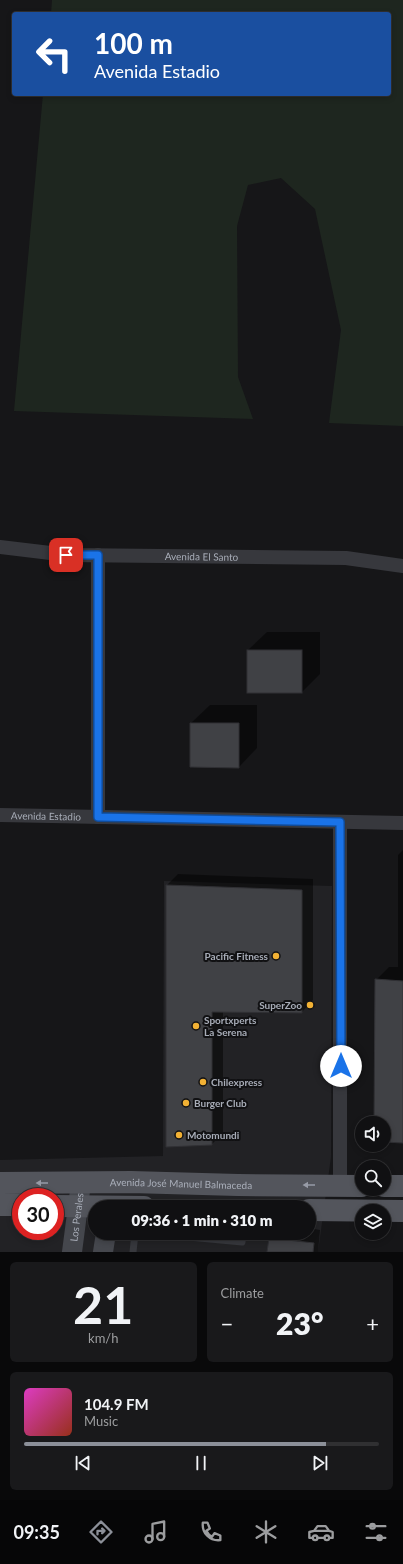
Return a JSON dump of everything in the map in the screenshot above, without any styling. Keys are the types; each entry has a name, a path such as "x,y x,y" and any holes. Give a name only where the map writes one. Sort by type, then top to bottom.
{"main road":[{"name":"Avenida José Manuel Balmaceda","path":"0,1183 355,1186"},
{"name":"Los Perales","path":"72,1252 81,1183"},
{"path":"111,1200 113,1183"},
{"path":"391,1186 403,1186"},
{"path":"0,1205 12,1205"},
{"path":"64,1206 88,1206"},
{"path":"316,1210 403,1211"},
{"path":"103,1252 105,1240"}],"street":[{"name":"Avenida El Santo","path":"0,547 66,555 346,558 403,566"},
{"path":"98,555 98,817"},
{"name":"Avenida Estadio","path":"0,816 403,823"},
{"path":"340,822 340,1185"}],"lane":[{"path":"133,1252 134,1240"},
{"path":"221,1240 242,1242 242,1240"}],"shaded area":[{"path":"52,0 403,0 403,426 329,423 341,330 315,209 281,178 248,185 237,226 238,377 253,419 14,411 43,96 391,96 391,12 51,12"},
{"path":"164,881 332,886 331,1157 318,1252 0,1252 0,1160 163,1156"}],"building":[{"path":"247,650 302,650 302,693 247,693"},
{"path":"190,723 239,723 239,768 190,767"},
{"path":"166,885 302,890 302,1013 212,1012 212,1145 166,1147"},
{"path":"375,979 403,981 403,1143 391,1142 391,1116 374,1116"},
{"path":"269,1240 287,1240 314,1243 313,1252 267,1252"}],"place":[{"name":"Pacific Fitness","path":"276,956"},
{"name":"SuperZoo","path":"310,1005"},
{"name":"Sportxperts La Serena","path":"196,1026"},
{"name":"Chilexpress","path":"203,1082"},
{"name":"Burger Club","path":"186,1103"},
{"name":"Motomundi","path":"179,1135"}],"route":[{"path":"66,555 98,555 98,817 340,822 341,1066"}]}
